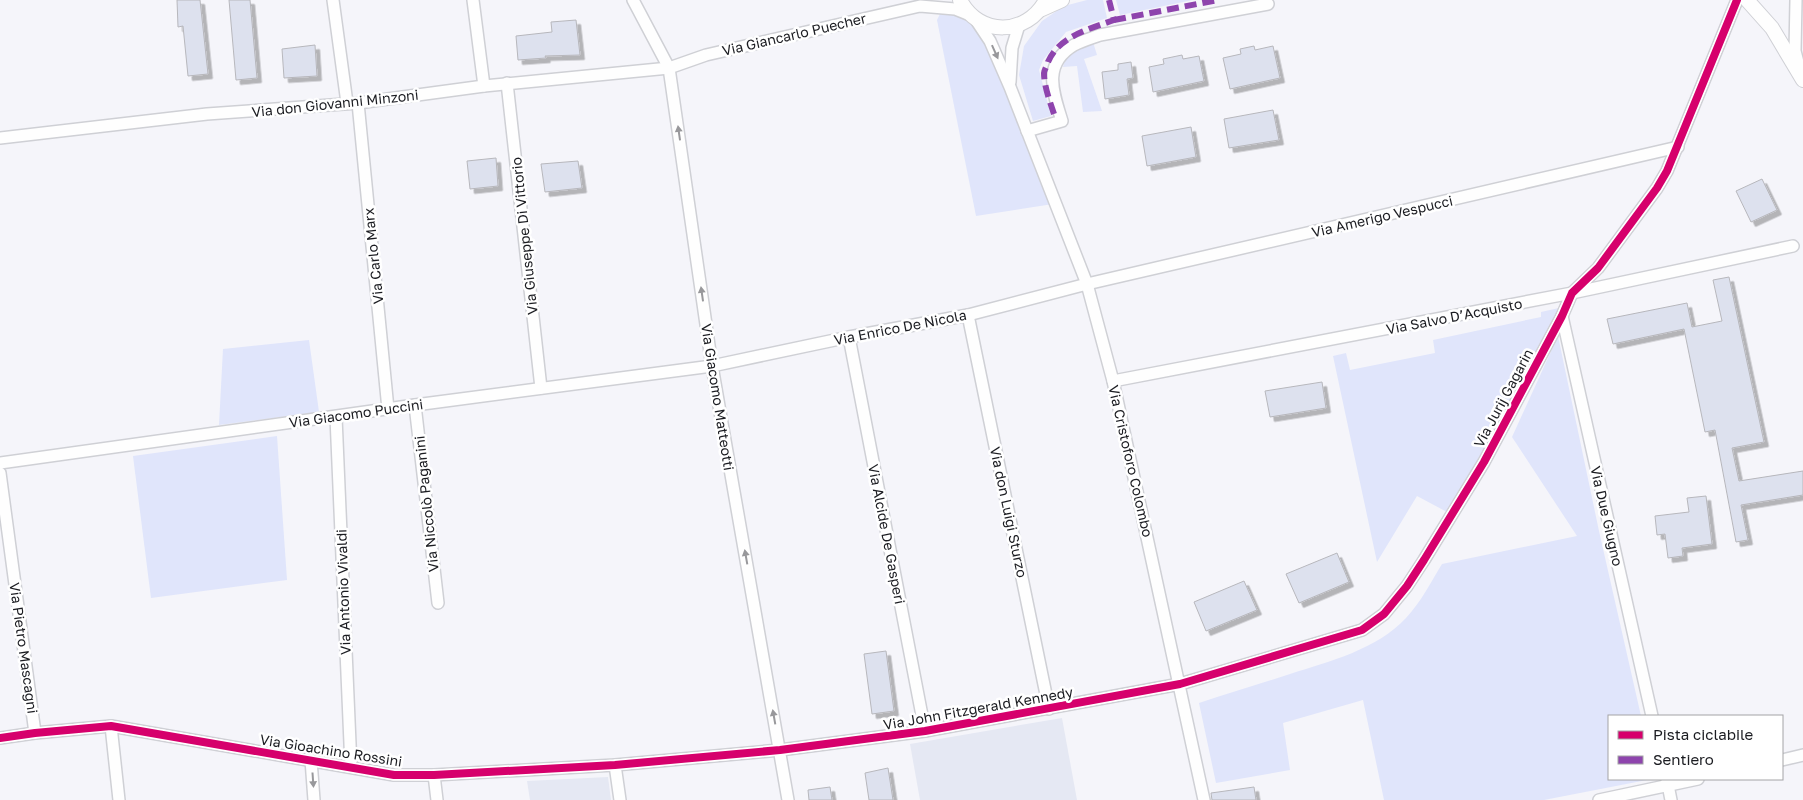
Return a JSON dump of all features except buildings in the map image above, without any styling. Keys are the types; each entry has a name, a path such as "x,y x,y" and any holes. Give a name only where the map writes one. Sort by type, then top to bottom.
{"street":[{"name":"Via Carlo Marx","path":"333,0 352,103 388,409"},
{"path":"473,0 484,86"},
{"name":"Via Giacomo Matteotti","path":"633,0 669,68 712,366 788,800"},
{"path":"960,0 973,17 990,26 1005,28 1019,26 1032,18 1044,4 1062,0"},
{"name":"Via Jurij Gagarin","path":"1180,684 1362,630 1384,614 1407,586 1484,462 1562,316 1572,293 1598,268 1657,188 1678,147 1736,0"},
{"path":"1747,0 1772,28 1803,79"},
{"path":"1796,0 1795,51 1803,79"},
{"name":"Via Giancarlo Puecher","path":"669,68 706,55 923,3 955,10 973,17"},
{"path":"1027,132 1062,122 1053,86 1052,70 1059,57 1074,45 1100,35 1268,4"},
{"name":"Via Cristoforo Colombo","path":"973,17 990,41 1010,87 1087,284 1113,382 1204,800"},
{"name":"Via Cristoforo Colombo","path":"1010,87 1012,48 1019,26"},
{"name":"Via don Giovanni Minzoni","path":"0,138 207,114 352,103 484,86 669,68"},
{"name":"Via Giuseppe Di Vittorio","path":"507,84 541,388"},
{"name":"Via Amerigo Vespucci","path":"1087,284 1678,147"},
{"name":"Via Salvo D’Acquisto","path":"1113,382 1572,293 1793,246"},
{"name":"Via Enrico De Nicola","path":"712,366 849,337 968,315 1087,284"},
{"name":"Via don Luigi Sturzo","path":"968,315 1050,709"},
{"name":"Via Due Giugno","path":"1562,316 1652,715"},
{"name":"Via Alcide De Gasperi","path":"849,337 925,731"},
{"name":"Via Giacomo Puccini","path":"0,463 712,366"},
{"name":"Via Niccolò Paganini","path":"415,405 438,603"},
{"name":"Via Antonio Vivaldi","path":"336,417 351,767"},
{"name":"Via Pietro Mascagni","path":"0,473 35,733"},
{"name":"Via John Fitzgerald Kennedy","path":"780,750 925,731 1180,684"},
{"path":"111,726 119,800"},
{"name":"Via Gioachino Rossini","path":"0,738 111,726 394,774 434,775 615,765 780,750"},
{"path":"1783,760 1803,755"},
{"path":"311,760 314,800"},
{"path":"615,765 620,800"},
{"path":"434,775 437,800"},
{"path":"1599,800 1667,782 1688,780"},
{"path":"1667,782 1671,800"}],"shaded area":[{"path":"1087,0 1103,0 1107,18 1066,32 1043,60 1039,70 1051,116 1033,121 1019,75 1024,46 1042,21 1064,6"},
{"path":"1116,0 1193,0 1120,15"},
{"path":"940,14 958,14 971,22 988,46 1053,204 976,216 937,20"},
{"path":"1093,42 1097,55 1084,59 1102,111 1083,112 1077,66 1063,67 1071,54"},
{"path":"1559,308 1480,457 1447,512 1417,496 1377,562 1333,356 1346,353 1350,370 1435,353 1433,340 1541,317 1541,312"},
{"path":"1558,336 1599,531 1641,715 1608,715 1608,780 1647,780 1544,800 1384,800 1363,700 1283,723 1290,770 1216,783 1199,703 1336,659 1381,638 1394,629 1411,612 1442,564 1577,536 1512,437"},
{"path":"309,340 319,412 219,425 223,349"},
{"path":"277,436 287,580 151,598 133,456"},
{"path":"1062,718 1077,800 920,800 910,744"},
{"path":"608,777 611,800 530,800 527,781"}],"marked path":[{"path":"1054,114 1044,78 1048,62 1053,53 1067,40 1085,30 1114,20 1109,0"},
{"path":"1114,20 1218,0"}],"cycle path":[{"path":"0,738 111,726 394,775 434,775 615,765 780,750 925,731 1180,684 1362,630 1384,614 1407,586 1484,462 1562,316 1572,293 1598,268 1657,188 1667,171 1737,0"}]}
